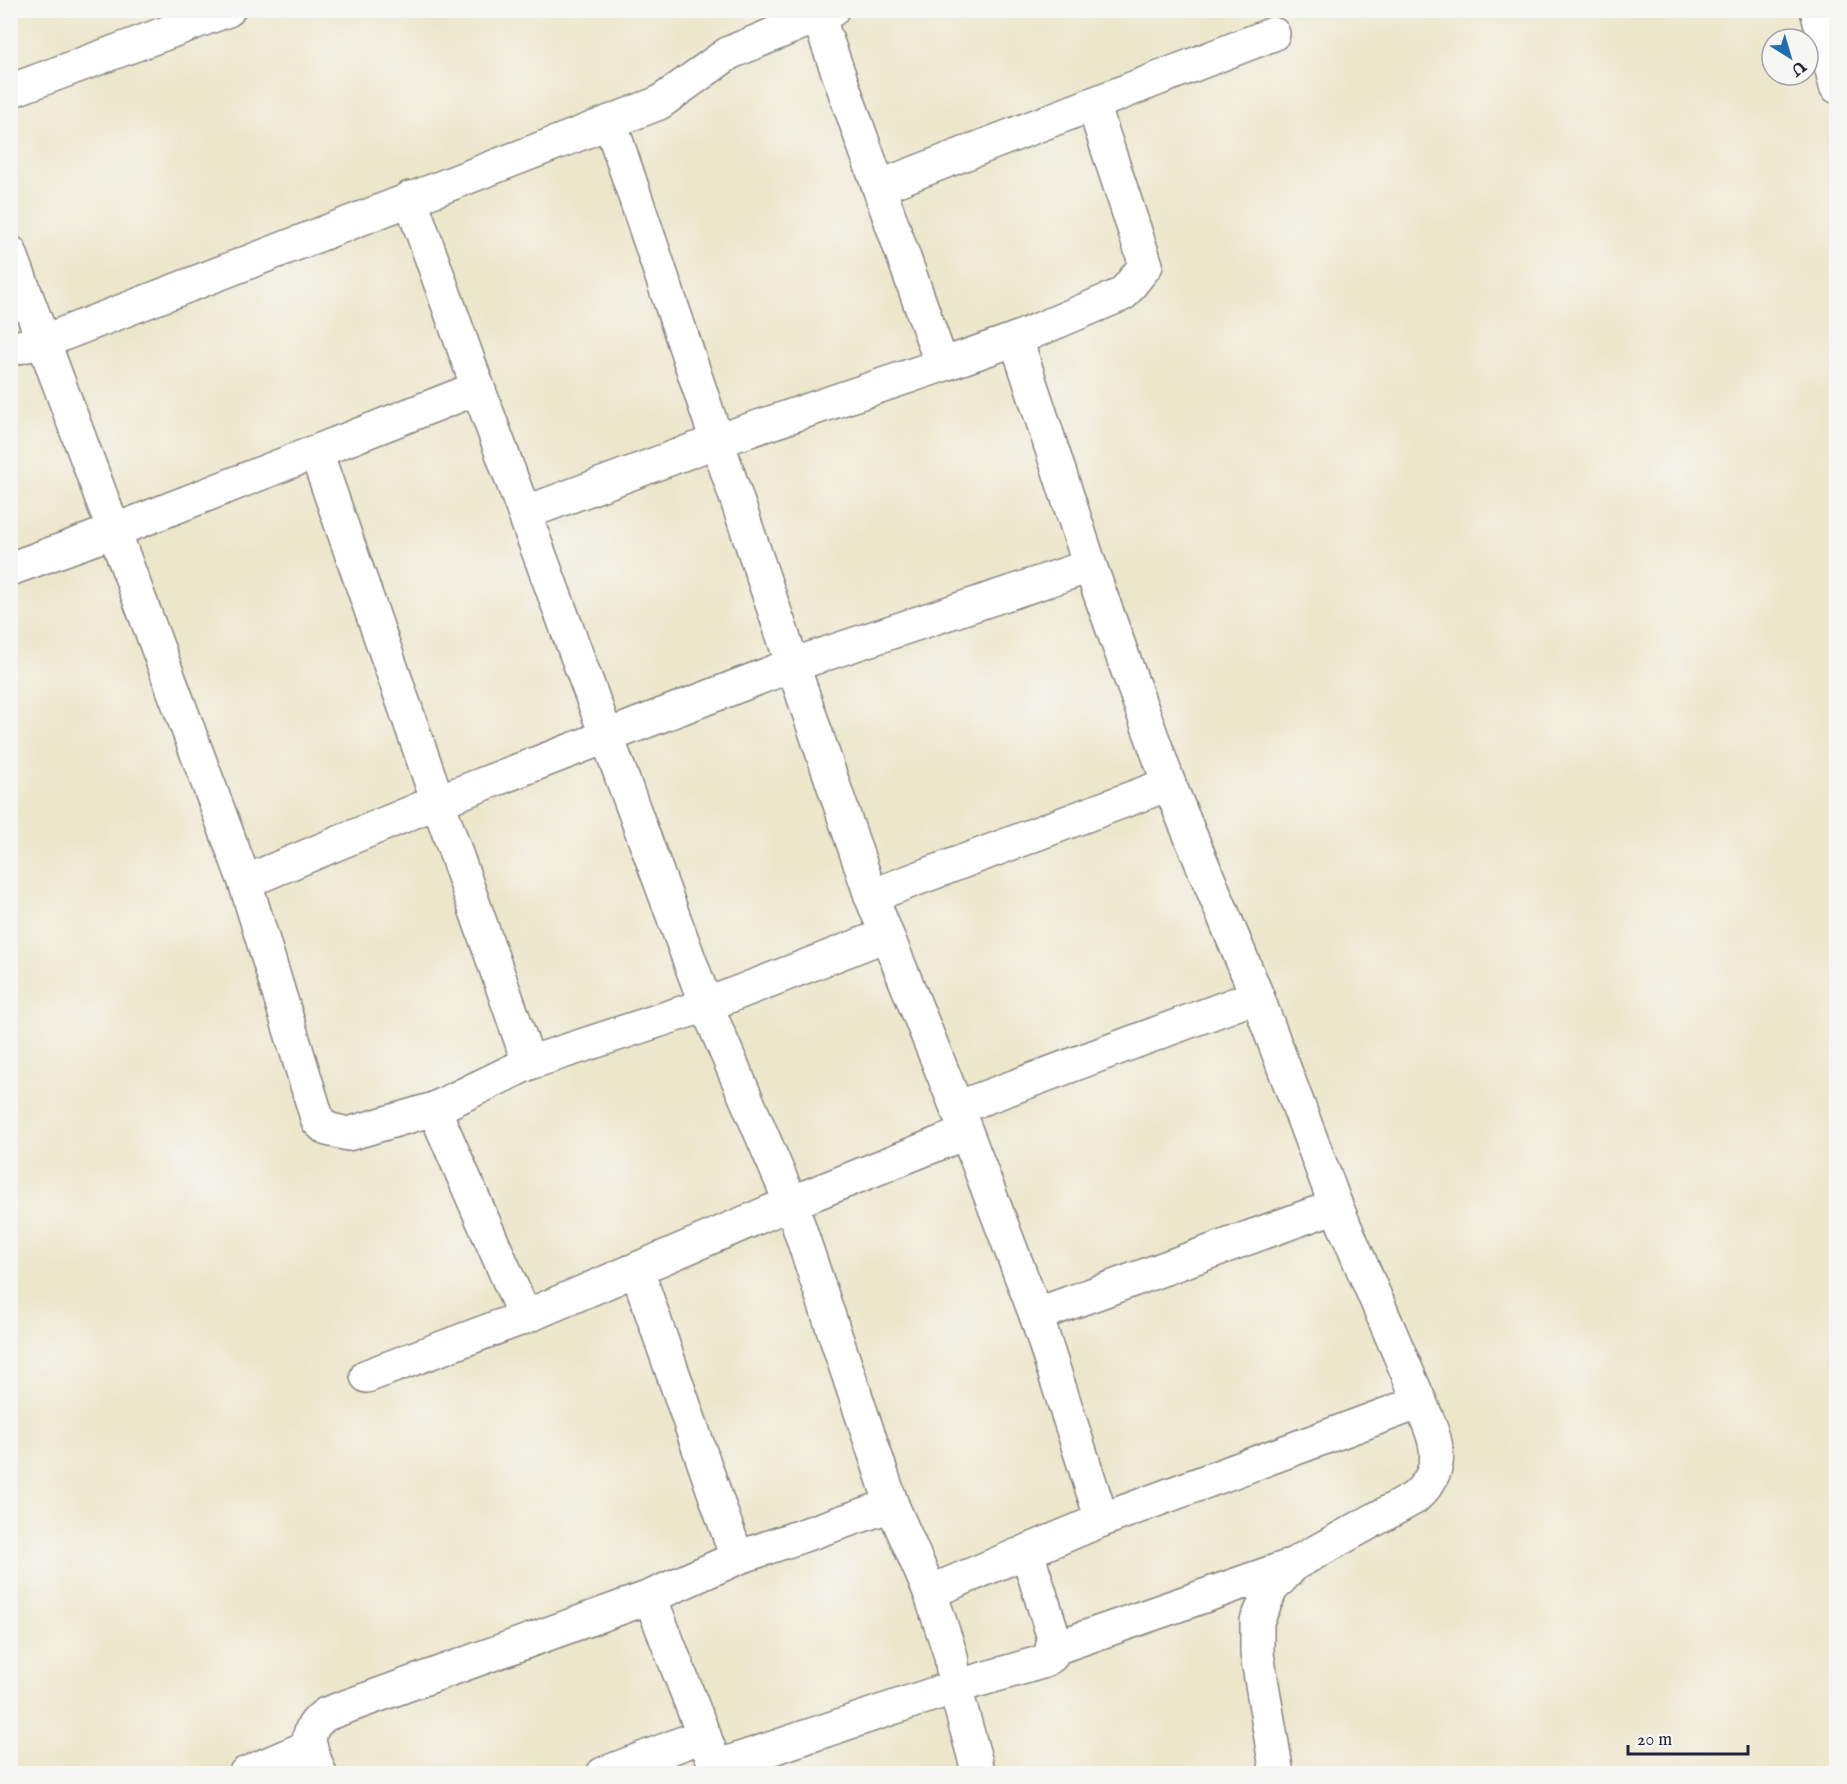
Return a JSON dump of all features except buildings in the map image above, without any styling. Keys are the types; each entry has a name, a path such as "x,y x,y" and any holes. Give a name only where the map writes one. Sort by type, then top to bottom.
{"street":[{"path":"10,91 228,10"},
{"path":"1817,10 1836,86"},
{"path":"10,349 45,341 659,103 729,53 822,12 879,187 942,365"},
{"path":"879,187 1273,34"},
{"path":"525,513 717,441 1016,339 1123,294 1146,265 1093,104"},
{"path":"610,122 871,896 1036,1314 1102,1520"},
{"path":"410,198 605,736 706,1005 791,1203 892,1505 930,1592 951,1656 955,1687 979,1773"},
{"path":"10,252 245,882 318,1121 327,1129 348,1134 434,1109 529,1063 706,1005 886,936"},
{"path":"1016,339 1090,566 1169,784 1257,996 1336,1206 1436,1438 1436,1466 1430,1484 1414,1498 1294,1564 1052,1649"},
{"path":"10,569 114,531 478,388"},
{"path":"316,452 440,801 529,1063"},
{"path":"245,882 440,801 792,665 1090,566"},
{"path":"871,896 1169,784"},
{"path":"367,1376 525,1317 637,1270 791,1203 961,1120 1257,996"},
{"path":"434,1109 525,1317"},
{"path":"1036,1314 1336,1206"},
{"path":"637,1270 737,1558"},
{"path":"930,1592 1102,1520 1420,1402"},
{"path":"245,1773 315,1760 309,1731 314,1722 326,1714 650,1597 737,1558 892,1505"},
{"path":"650,1597 718,1770 955,1687 1048,1660 1054,1638 1027,1552"},
{"path":"1277,1773 1257,1654 1257,1620 1271,1589 1294,1564"},
{"path":"603,1773 704,1735"}]}
